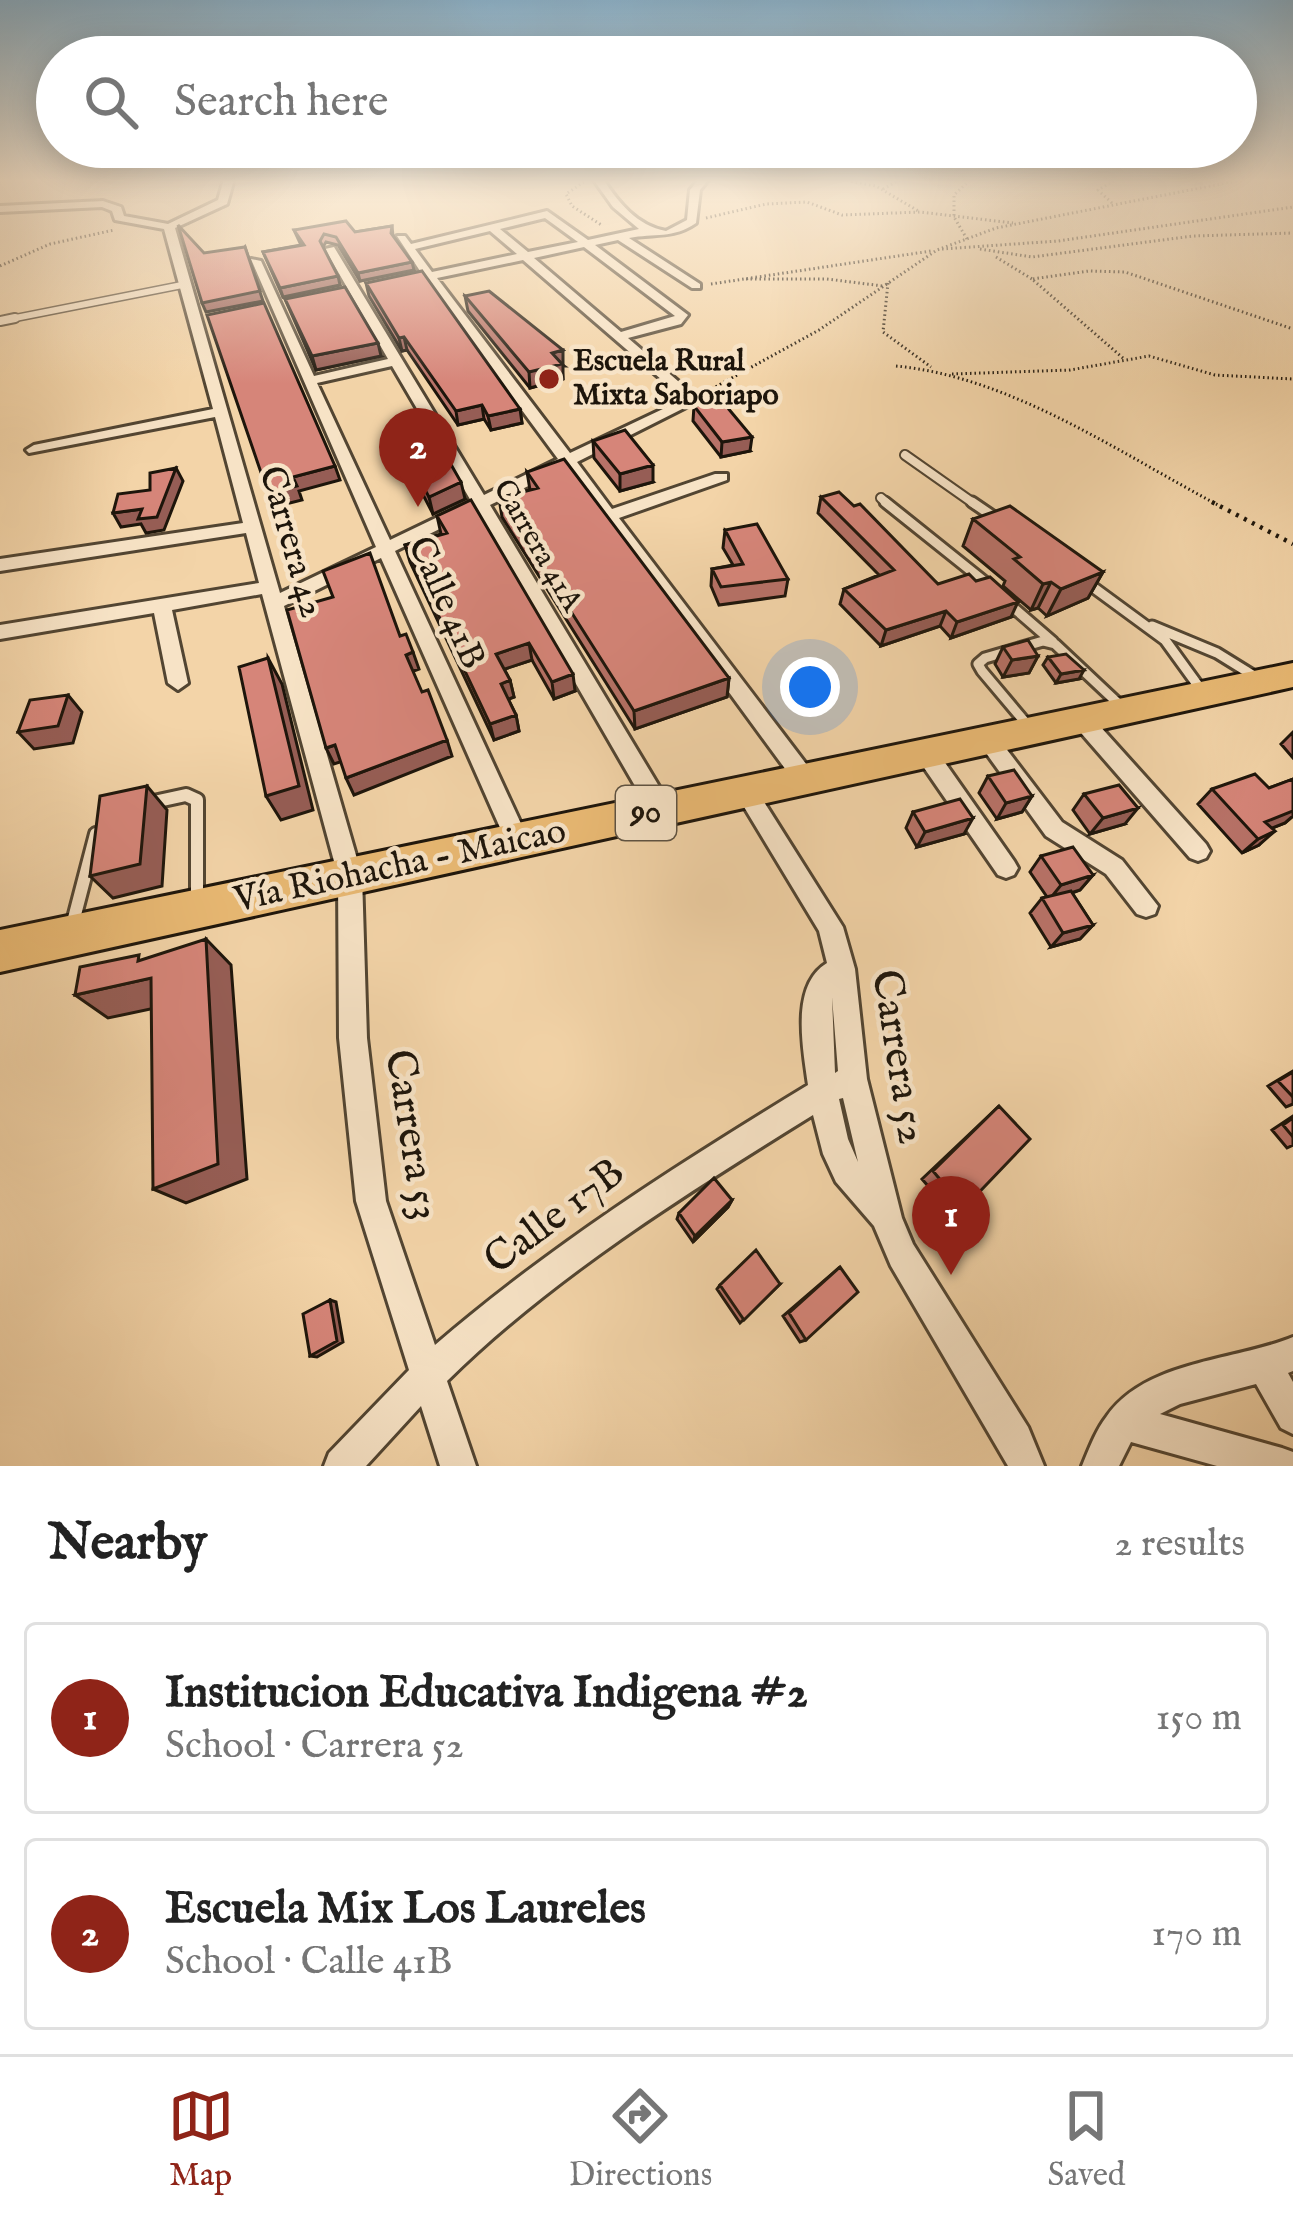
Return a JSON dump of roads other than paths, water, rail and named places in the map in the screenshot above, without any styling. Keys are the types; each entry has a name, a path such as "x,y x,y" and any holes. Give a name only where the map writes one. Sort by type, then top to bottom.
{"highway":[{"name":"Vía Riohacha - Maicao","path":"0,951 1278,678"}],"street":[{"name":"Carrera 42","path":"174,247 350,876"},
{"path":"406,247 420,278 568,461 805,779"},
{"path":"0,632 162,605 272,595 385,549 693,400 516,247"},
{"path":"420,278 559,247"},
{"path":"591,247 682,315 677,321 619,336"},
{"path":"637,247 696,286"},
{"name":"Carrera 41A","path":"330,248 365,289 396,361 661,810"},
{"name":"Calle 41B","path":"255,261 517,841"},
{"path":"336,295 365,289"},
{"path":"256,311 296,303"},
{"path":"196,323 216,319"},
{"path":"310,381 396,361"},
{"path":"34,450 220,412"},
{"path":"608,516 721,477"},
{"path":"0,565 252,526"},
{"path":"162,605 178,683"},
{"path":"1082,720 1198,851"},
{"path":"988,740 1054,830 1114,867 1145,907"},
{"path":"926,753 1006,868"},
{"name":"Carrera 52","path":"746,792 818,903 842,968 838,1085 887,1219 902,1255 1015,1440 1026,1466"},
{"name":"Carrera 53","path":"350,876 353,1038 371,1201 458,1466"},
{"name":"Calle 17B","path":"342,1466 427,1374 631,1210 838,1085"},
{"path":"1100,1466 1123,1422 1161,1395 1212,1378 1280,1361 1293,1416"},
{"path":"1123,1422 1282,1466"}],"lane":[{"path":"0,321 182,285"},
{"path":"905,455 1015,532"},
{"path":"880,498 909,525 936,539 1126,710"},
{"path":"1070,571 1144,622 1175,651 1204,694"},
{"path":"1144,622 1278,678"},
{"path":"1032,730 978,664 1043,641 1055,644"},
{"path":"129,808 186,794 197,800 197,909"},
{"path":"69,936 99,824"}],"place":[{"name":"Escuela Rural Mixta Saboriapo","path":"549,379"},
{"name":"Escuela Mix Los Laureles","path":"418,507"},
{"name":"Institucion Educativa Indigena #2","path":"951,1275"}]}
